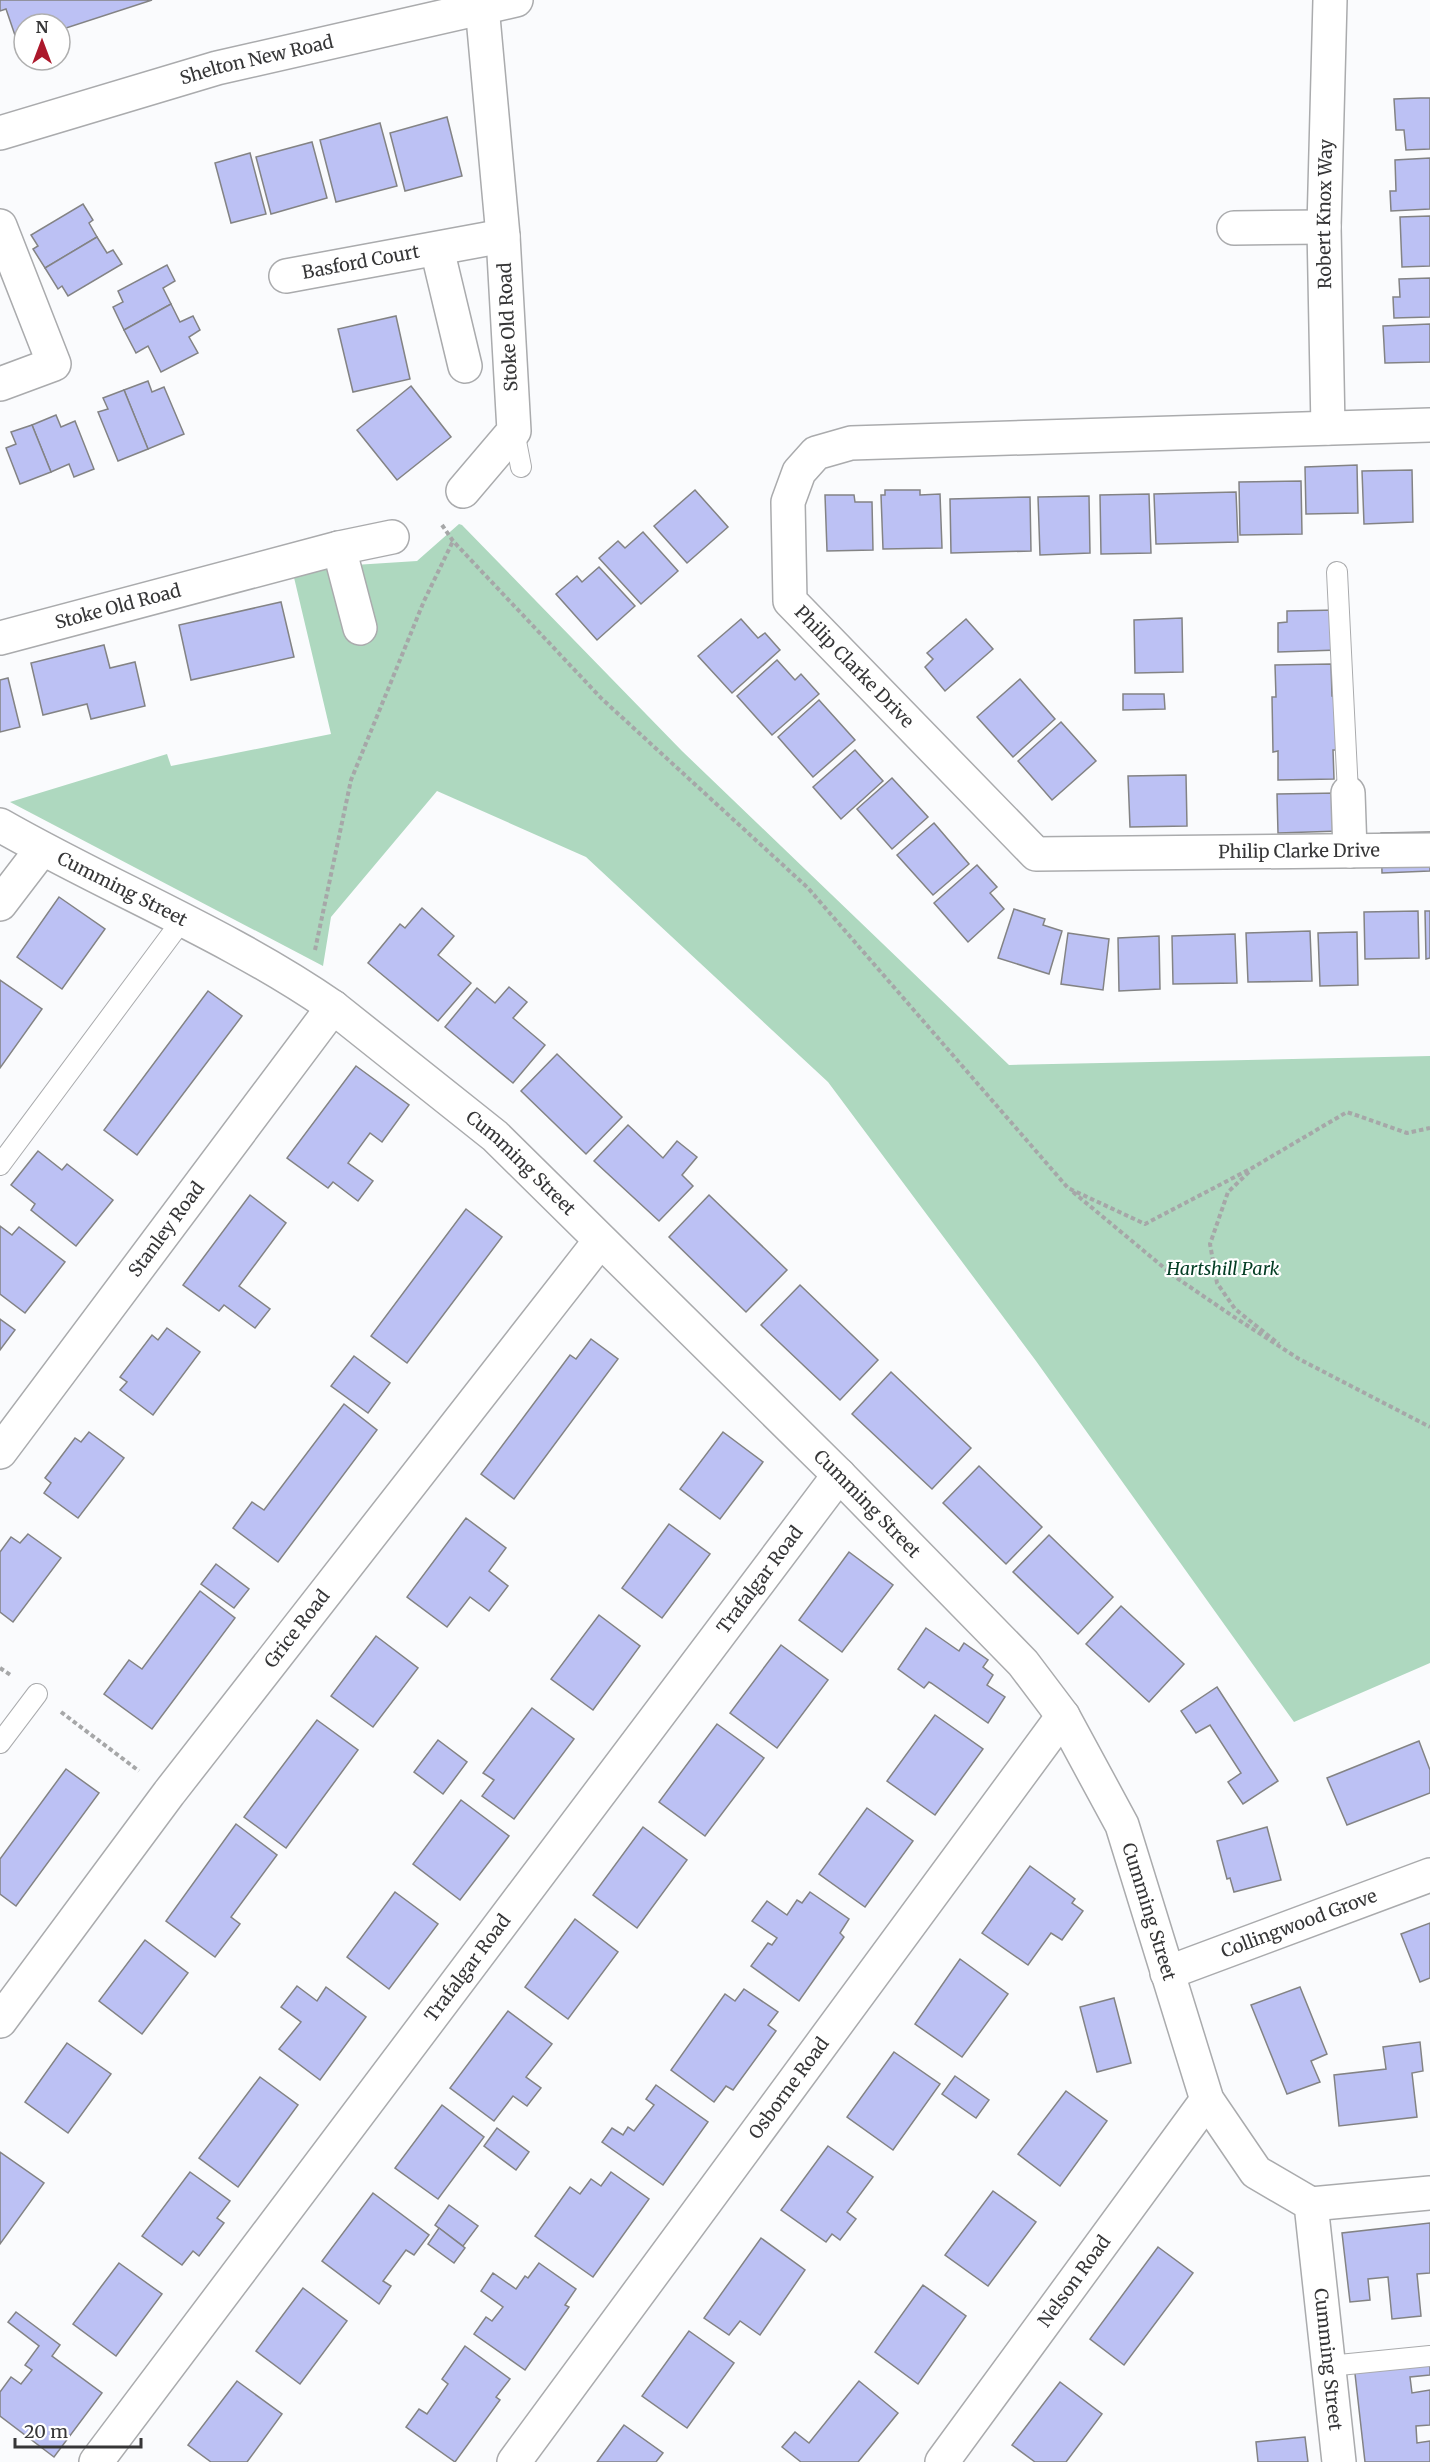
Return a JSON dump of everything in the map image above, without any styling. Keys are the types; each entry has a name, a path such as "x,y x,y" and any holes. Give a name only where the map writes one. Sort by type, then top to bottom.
{"street":[{"name":"Shelton New Road","path":"0,133 217,68 516,0"},
{"name":"Robert Knox Way","path":"1328,428 1324,227 1330,0"},
{"name":"Stoke Old Road","path":"482,6 503,236 514,431"},
{"path":"0,226 65,360 0,384"},
{"path":"1234,228 1324,227"},
{"name":"Basford Court","path":"286,276 503,236"},
{"name":"Basford Court","path":"437,249 465,366"},
{"name":"Philip Clarke Drive","path":"1430,426 851,443 816,453 799,472 788,501 790,602 1036,854 1430,850"},
{"path":"463,491 514,431"},
{"name":"Stoke Old Road","path":"0,638 339,548 392,537"},
{"path":"339,548 360,628"},
{"path":"1348,793 1350,851"},
{"name":"Cumming Street","path":"0,825 42,849 183,919 320,998 495,1136 839,1475 1023,1663 1063,1716 1122,1825 1207,2100 1256,2172 1311,2204 1339,2462"},
{"path":"0,904 42,849"},
{"name":"Stanley Road","path":"0,1452 320,998"},
{"name":"Grice Road","path":"0,2021 169,1793 600,1241"},
{"name":"Trafalgar Road","path":"96,2462 839,1475"},
{"name":"Osborne Road","path":"514,2462 1063,1716"},
{"name":"Collingwood Grove","path":"1167,1973 1430,1875"},
{"name":"Nelson Road","path":"942,2462 1207,2100"},
{"path":"1311,2204 1430,2193"}],"lane":[{"path":"514,431 521,467"},
{"path":"1336,572 1348,793"},
{"path":"0,1166 183,919"},
{"path":"0,1743 37,1694"},
{"path":"1329,2366 1430,2356"}],"path":[{"path":"463,491 435,515 453,541 602,699 808,888 1068,1188 1174,1276 1299,1359 1430,1427"},
{"path":"320,998 327,883 351,780 424,602 453,541"},
{"path":"1068,1188 1145,1224 1252,1168 1347,1112 1407,1133 1430,1128"},
{"path":"1252,1168 1228,1192 1210,1244 1217,1283 1235,1309 1299,1359"},
{"path":"0,1668 169,1793"}],"green space":[{"name":"Hartshill Park","path":"459,524 682,751 1009,1065 1430,1056 1430,1663 1294,1722 1036,1361 828,1082 586,857 437,791 331,917 323,966 10,802 167,754 171,766 331,734 292,569 417,561"}],"building":[{"path":"0,0 152,0 72,26 72,12 12,12 12,26 6,9 0,11"},
{"path":"1430,98 1430,149 1406,150 1404,130 1396,130 1394,99"},
{"path":"447,117 462,176 405,191 390,133"},
{"path":"380,123 397,186 336,202 320,140"},
{"path":"312,142 327,198 271,214 256,157"},
{"path":"250,153 266,214 231,223 215,163"},
{"path":"1430,158 1430,209 1391,211 1390,191 1396,191 1395,160"},
{"path":"83,204 93,220 89,223 97,237 45,268 33,249 38,246 31,235"},
{"path":"1430,216 1430,266 1402,267 1400,217"},
{"path":"97,237 107,253 113,250 122,264 68,296 62,286 58,289 45,268"},
{"path":"167,265 175,281 163,288 171,304 124,330 113,307 123,302 118,291"},
{"path":"1430,278 1430,317 1394,318 1393,297 1400,297 1399,279"},
{"path":"171,304 180,322 193,316 200,330 189,337 198,353 161,372 148,346 136,353 124,330"},
{"path":"396,316 410,379 353,392 338,329"},
{"path":"1430,324 1430,362 1385,363 1383,326"},
{"path":"148,381 152,392 164,387 184,434 148,449 124,390"},
{"path":"411,386 451,437 397,480 357,430"},
{"path":"124,390 148,449 118,461 98,412 108,409 103,398"},
{"path":"56,415 61,427 75,421 94,469 74,477 69,464 51,472 32,425"},
{"path":"32,425 51,472 20,484 6,448 16,444 11,432"},
{"path":"1357,465 1358,513 1306,514 1305,467"},
{"path":"1412,470 1413,522 1364,524 1362,471"},
{"path":"1301,481 1302,534 1240,535 1239,482"},
{"path":"695,490 728,527 687,563 654,526"},
{"path":"885,490 920,490 920,495 940,494 942,548 883,549 881,495 885,495"},
{"path":"1236,492 1238,542 1156,544 1154,494"},
{"path":"1149,494 1151,553 1101,554 1100,495"},
{"path":"825,495 854,495 855,502 872,502 873,550 827,551"},
{"path":"1089,496 1090,553 1040,555 1038,497"},
{"path":"1030,497 1031,551 951,553 950,499"},
{"path":"643,532 678,571 641,604 599,558 618,541 625,548"},
{"path":"599,567 635,606 597,640 556,594 577,576 582,582"},
{"path":"281,602 294,657 191,680 179,625"},
{"path":"1337,610 1338,650 1278,652 1278,623 1287,622 1287,611"},
{"path":"1182,618 1183,672 1135,673 1134,620"},
{"path":"741,619 758,638 765,633 780,650 732,693 698,656"},
{"path":"966,619 993,649 945,691 925,667 933,659 927,653"},
{"path":"104,645 110,668 135,662 145,706 91,719 87,704 43,715 31,663"},
{"path":"777,660 795,680 801,674 819,694 772,735 737,696"},
{"path":"1331,664 1332,696 1341,696 1342,750 1333,750 1334,779 1278,780 1278,751 1273,752 1272,697 1276,697 1275,665"},
{"path":"8,678 20,727 0,732 0,680"},
{"path":"1020,679 1055,719 1013,757 977,717"},
{"path":"1123,694 1164,694 1165,709 1123,710"},
{"path":"819,700 855,740 813,777 778,737"},
{"path":"1061,722 1096,761 1052,800 1018,761"},
{"path":"855,750 883,781 841,819 813,787"},
{"path":"1186,775 1187,826 1130,827 1128,776"},
{"path":"892,778 928,817 892,849 857,809"},
{"path":"1339,793 1340,831 1278,833 1277,794"},
{"path":"934,823 969,864 933,895 897,855"},
{"path":"1430,832 1430,871 1382,873 1381,833"},
{"path":"977,865 997,887 990,893 1004,909 968,942 934,903"},
{"path":"59,897 105,929 62,989 17,957"},
{"path":"422,908 454,936 438,955 471,983 438,1021 368,963 400,924 405,928"},
{"path":"1014,909 1045,919 1043,925 1062,931 1049,974 998,958"},
{"path":"1418,911 1419,958 1365,959 1364,912"},
{"path":"1425,911 1430,911 1430,958 1426,959"},
{"path":"1310,931 1312,981 1248,982 1246,933"},
{"path":"1357,932 1358,985 1320,986 1318,933"},
{"path":"1068,933 1109,939 1103,990 1061,984"},
{"path":"1235,934 1237,983 1173,984 1172,936"},
{"path":"1159,936 1160,989 1119,991 1118,938"},
{"path":"0,980 42,1009 0,1068"},
{"path":"509,987 527,1002 513,1018 545,1045 513,1083 445,1027 477,988 495,1003"},
{"path":"208,991 242,1016 137,1155 104,1130"},
{"path":"557,1054 622,1117 586,1154 521,1091"},
{"path":"356,1066 409,1105 382,1142 370,1133 348,1163 373,1181 358,1201 333,1182 328,1188 287,1158"},
{"path":"628,1125 663,1158 677,1141 697,1157 682,1175 693,1186 659,1221 594,1161"},
{"path":"38,1151 62,1170 67,1164 113,1200 76,1246 31,1210 35,1204 11,1185"},
{"path":"250,1195 286,1223 239,1286 270,1309 255,1328 224,1305 219,1311 183,1285"},
{"path":"709,1195 787,1270 746,1312 669,1237"},
{"path":"466,1209 502,1237 407,1363 371,1336"},
{"path":"0,1226 12,1235 19,1227 65,1262 25,1313 0,1294"},
{"path":"800,1285 878,1360 840,1400 761,1325"},
{"path":"0,1319 15,1330 0,1350"},
{"path":"167,1328 200,1352 153,1415 120,1390 127,1382 120,1377 152,1335 158,1340"},
{"path":"591,1339 618,1359 514,1499 481,1474 570,1355 576,1359"},
{"path":"354,1356 390,1383 368,1413 331,1386"},
{"path":"891,1372 971,1448 932,1489 852,1414"},
{"path":"344,1404 377,1430 278,1562 233,1528 252,1502 264,1510"},
{"path":"89,1432 124,1458 78,1518 44,1493 51,1483 45,1478 75,1438 81,1442"},
{"path":"723,1432 763,1462 720,1519 680,1489"},
{"path":"979,1466 1042,1527 1006,1564 943,1503"},
{"path":"466,1518 506,1548 489,1571 508,1586 489,1611 470,1597 447,1627 407,1597"},
{"path":"669,1524 710,1554 662,1618 622,1588"},
{"path":"28,1534 61,1558 13,1622 0,1612 0,1552 11,1537 20,1543"},
{"path":"1049,1535 1113,1597 1078,1634 1013,1572"},
{"path":"849,1552 893,1585 842,1652 799,1620"},
{"path":"216,1564 249,1589 234,1608 201,1584"},
{"path":"200,1591 235,1618 152,1729 104,1694 129,1660 142,1669"},
{"path":"1121,1606 1184,1664 1149,1702 1086,1644"},
{"path":"599,1615 640,1646 593,1710 551,1679"},
{"path":"926,1628 959,1651 964,1643 988,1660 983,1667 993,1675 987,1685 1005,1697 988,1723 931,1683 929,1682 924,1688 898,1669"},
{"path":"376,1636 418,1668 373,1727 331,1696"},
{"path":"781,1645 828,1680 777,1748 730,1713"},
{"path":"1217,1687 1278,1781 1243,1804 1228,1782 1241,1773 1210,1725 1196,1733 1181,1711"},
{"path":"532,1708 574,1739 514,1819 482,1796 494,1780 483,1773"},
{"path":"935,1715 983,1749 935,1815 887,1781"},
{"path":"317,1720 358,1750 286,1848 244,1817"},
{"path":"717,1724 764,1758 705,1836 659,1802"},
{"path":"438,1740 467,1762 443,1794 414,1772"},
{"path":"1419,1741 1430,1770 1430,1793 1347,1825 1327,1778"},
{"path":"66,1769 99,1793 16,1906 0,1894 0,1859"},
{"path":"461,1800 509,1836 460,1900 413,1864"},
{"path":"867,1808 913,1841 865,1907 819,1874"},
{"path":"236,1824 277,1855 231,1917 240,1924 215,1957 166,1921"},
{"path":"643,1827 687,1860 637,1928 593,1895"},
{"path":"1267,1827 1281,1880 1234,1892 1230,1878 1227,1879 1217,1841"},
{"path":"1030,1866 1075,1899 1072,1903 1083,1911 1062,1940 1051,1933 1028,1965 982,1933"},
{"path":"395,1892 438,1924 389,1989 347,1957"},
{"path":"810,1892 849,1919 840,1933 844,1937 799,2001 751,1966 768,1943 772,1945 777,1938 752,1921 767,1901 787,1915 797,1900 802,1903"},
{"path":"575,1919 618,1952 568,2019 525,1987"},
{"path":"1430,1923 1430,1978 1420,1982 1401,1934"},
{"path":"145,1940 188,1973 142,2034 99,2001"},
{"path":"960,1959 1008,1994 962,2057 915,2024"},
{"path":"297,1986 317,2001 326,1987 366,2017 320,2080 279,2049 301,2022 281,2007"},
{"path":"1300,1987 1327,2054 1311,2061 1320,2082 1287,2094 1251,2005"},
{"path":"744,1989 778,2012 768,2025 776,2031 733,2090 726,2086 714,2102 671,2070 725,1994 735,2001"},
{"path":"1114,1998 1131,2063 1097,2072 1080,2007"},
{"path":"508,2011 552,2044 526,2077 541,2088 527,2106 513,2096 494,2121 450,2088"},
{"path":"1420,2042 1423,2071 1412,2073 1417,2117 1339,2126 1334,2075 1386,2069 1383,2047"},
{"path":"67,2043 111,2074 68,2133 25,2102"},
{"path":"894,2052 940,2084 893,2150 847,2117"},
{"path":"955,2076 989,2100 976,2118 942,2094"},
{"path":"260,2077 298,2105 238,2187 199,2158"},
{"path":"656,2085 708,2122 663,2185 602,2142 612,2128 623,2135 628,2127 634,2131 654,2105 646,2099"},
{"path":"1066,2091 1107,2121 1060,2186 1018,2154"},
{"path":"442,2105 484,2137 438,2199 395,2168"},
{"path":"497,2128 529,2152 516,2170 484,2146"},
{"path":"828,2146 873,2177 847,2212 856,2219 840,2240 832,2234 826,2242 781,2210"},
{"path":"0,2152 44,2183 0,2244"},
{"path":"190,2172 230,2201 217,2218 224,2223 199,2256 193,2251 182,2265 142,2236"},
{"path":"611,2172 649,2199 593,2277 535,2236 570,2187 580,2194 591,2179 601,2186"},
{"path":"993,2191 1036,2222 988,2286 945,2255"},
{"path":"373,2193 429,2235 414,2255 406,2250 383,2281 391,2286 379,2304 322,2261"},
{"path":"449,2205 478,2226 463,2246 435,2225"},
{"path":"1430,2223 1430,2273 1417,2274 1421,2316 1392,2319 1388,2277 1368,2279 1370,2300 1350,2302 1342,2233"},
{"path":"439,2228 465,2248 454,2263 428,2244"},
{"path":"761,2238 805,2270 760,2335 740,2321 729,2335 704,2318"},
{"path":"1158,2247 1193,2273 1124,2365 1090,2339"},
{"path":"119,2263 162,2294 116,2356 73,2324"},
{"path":"539,2263 576,2289 565,2305 569,2307 525,2370 474,2334 486,2317 492,2321 503,2307 481,2291 493,2273 516,2289 525,2276 528,2278"},
{"path":"923,2285 966,2316 918,2384 875,2352"},
{"path":"303,2288 347,2321 300,2384 256,2351"},
{"path":"16,2312 60,2345 52,2356 102,2393 54,2457 0,2416 0,2392 11,2377 21,2384 32,2370 25,2365 39,2346 8,2322"},
{"path":"689,2331 734,2363 687,2428 642,2396"},
{"path":"465,2346 510,2379 496,2397 500,2400 455,2462 406,2427 419,2409 427,2414 448,2384 442,2379"},
{"path":"1430,2356 1430,2375 1410,2377 1412,2393 1430,2390 1430,2425 1416,2426 1417,2443 1430,2441 1430,2462 1365,2462 1354,2365"},
{"path":"237,2381 282,2414 247,2462 211,2462 188,2445"},
{"path":"859,2381 898,2413 858,2462 801,2462 782,2447 795,2432 809,2443"},
{"path":"1060,2382 1102,2414 1066,2462 1035,2462 1012,2445"},
{"path":"624,2425 663,2453 656,2462 597,2462"},
{"path":"1305,2437 1308,2462 1258,2462 1256,2442"}]}
